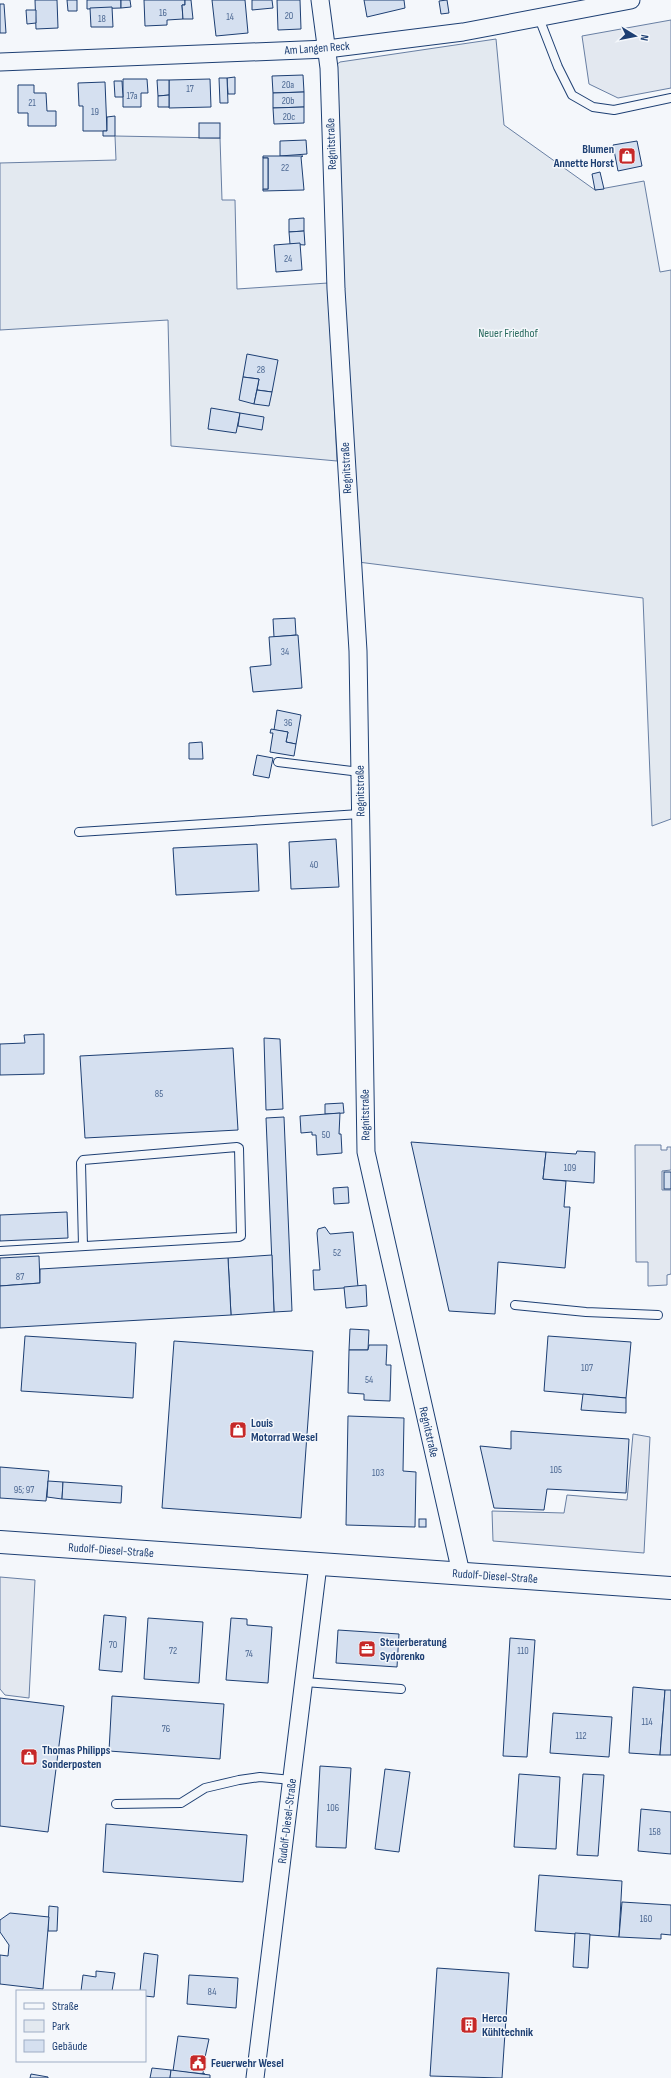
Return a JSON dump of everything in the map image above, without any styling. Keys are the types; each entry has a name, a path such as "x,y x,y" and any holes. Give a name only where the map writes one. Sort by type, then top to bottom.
{"street":[{"name":"Regnitstraße","path":"320,0 328,49 336,289 358,650 366,1152 461,1574"},
{"name":"Am Langen Reck","path":"0,62 328,49 463,32 630,0"},
{"name":"Rudolf-Diesel-Straße","path":"0,1542 671,1588"},
{"name":"Rudolf-Diesel-Straße","path":"255,2078 318,1564"}],"lane":[{"path":"539,18 558,67 572,95 593,107 614,110 671,98"},
{"path":"278,762 360,772"},
{"path":"79,832 360,814"},
{"path":"0,1251 83,1246 241,1236 239,1148 83,1160 81,1163 83,1246"},
{"path":"515,1305 586,1312 658,1315"},
{"path":"304,1682 401,1689"},
{"path":"116,1804 180,1803 205,1788 239,1780 260,1777 292,1780"}],"green space":[{"name":"Neuer Friedhof","path":"496,39 504,125 595,190 644,181 660,272 671,270 671,819 652,826 643,598 358,562 343,308 336,65 340,62"},
{"path":"115,136 220,138 222,200 235,200 237,289 328,283 337,461 171,446 168,320 0,330 0,163 116,160"}],"shaded area":[{"path":"671,20 671,88 618,98 589,84 582,36"},
{"path":"635,1145 661,1145 661,1150 667,1150 667,1147 671,1147 671,1170 662,1171 662,1190 671,1190 671,1274 667,1275 667,1285 648,1286 648,1262 636,1262"},
{"path":"633,1434 650,1437 644,1553 493,1541 492,1511 564,1513 567,1495 627,1500"},
{"path":"0,1577 35,1580 29,1698 5,1695 0,1689"}],"building":[{"path":"35,0 57,0 58,28 36,29"},
{"path":"67,0 77,0 77,11 68,11"},
{"path":"87,0 121,0 121,8 87,9"},
{"path":"121,0 130,0 131,7 121,8"},
{"path":"144,0 185,0 185,5 182,5 183,19 167,20 167,25 145,26"},
{"path":"185,0 191,0 193,19 183,19 182,5 185,5"},
{"path":"212,0 245,0 248,33 216,36"},
{"path":"252,0 272,0 273,8 252,10"},
{"path":"277,0 300,0 301,29 278,30"},
{"path":"364,0 404,0 405,8 367,17"},
{"path":"447,0 449,13 441,14 439,1"},
{"path":"0,4 4,4 6,33 0,33"},
{"path":"112,7 113,27 91,27 90,8"},
{"path":"26,10 36,10 36,23 27,24"},
{"path":"303,75 304,92 273,93 272,76"},
{"path":"235,77 235,94 228,94 227,78"},
{"path":"219,78 227,78 228,103 220,103"},
{"path":"123,79 147,79 148,93 141,93 141,107 123,107"},
{"path":"210,79 211,107 169,108 169,80"},
{"path":"157,80 169,80 169,95 158,96"},
{"path":"114,81 122,81 123,97 115,97"},
{"path":"105,82 107,131 83,131 83,106 79,106 78,83"},
{"path":"18,85 34,85 34,93 46,93 47,111 56,111 56,126 28,126 28,113 18,113"},
{"path":"304,92 304,107 273,108 273,93"},
{"path":"169,95 169,107 158,107 158,96"},
{"path":"304,107 304,123 274,124 273,108"},
{"path":"115,116 115,136 103,136 103,131 107,131 107,117"},
{"path":"199,123 220,123 220,138 199,138"},
{"path":"306,140 307,154 280,156 280,141"},
{"name":"Blumen Annette Horst","path":"637,141 642,166 618,171 613,145"},
{"path":"263,156 303,156 301,157 304,190 263,191 263,189 268,189 268,158 263,158"},
{"path":"263,158 268,158 268,189 263,189"},
{"path":"600,172 604,189 595,190 592,174"},
{"path":"304,218 304,231 289,232 289,219"},
{"path":"304,231 305,245 290,244 289,232"},
{"path":"300,243 302,270 276,272 274,245"},
{"path":"247,354 278,360 272,392 257,390 259,379 243,377"},
{"path":"243,377 259,379 254,404 239,400"},
{"path":"257,390 272,392 269,406 254,404"},
{"path":"211,408 240,413 236,433 208,429"},
{"path":"240,413 264,417 262,430 238,426"},
{"path":"295,618 296,635 274,637 273,619"},
{"path":"298,635 302,688 253,692 250,667 271,665 269,637"},
{"path":"277,710 301,715 296,744 286,742 288,732 274,730"},
{"path":"271,729 288,732 286,742 296,744 294,756 270,752 273,733 270,733"},
{"path":"202,742 203,759 189,759 189,743"},
{"path":"257,755 273,758 269,778 253,775"},
{"path":"336,839 339,887 291,889 289,842"},
{"path":"257,844 259,891 176,895 173,848"},
{"path":"44,1034 44,1074 0,1075 0,1044 25,1043 24,1035"},
{"path":"264,1038 280,1039 283,1109 266,1110"},
{"path":"233,1048 238,1130 85,1138 80,1056"},
{"path":"343,1103 344,1113 325,1114 325,1104"},
{"path":"340,1113 339,1134 341,1134 342,1153 317,1155 316,1135 312,1135 312,1132 301,1133 300,1116"},
{"path":"284,1117 292,1311 274,1312 266,1118"},
{"path":"411,1142 546,1152 543,1179 566,1181 564,1207 570,1207 565,1268 498,1262 495,1314 449,1311"},
{"path":"577,1151 595,1152 594,1183 543,1179 546,1152 576,1154"},
{"path":"664,1172 671,1172 671,1189 664,1189"},
{"path":"348,1187 349,1203 334,1204 333,1188"},
{"path":"67,1212 68,1238 0,1241 0,1215"},
{"path":"325,1227 330,1234 353,1232 358,1287 314,1290 313,1270 320,1270 317,1233 318,1229"},
{"path":"272,1255 274,1312 231,1315 228,1258"},
{"path":"39,1256 40,1283 0,1286 0,1258"},
{"path":"228,1258 231,1315 0,1328 0,1286 40,1283 40,1269"},
{"path":"366,1285 367,1306 346,1308 344,1287"},
{"path":"350,1329 369,1330 368,1350 349,1350"},
{"path":"25,1336 136,1343 133,1398 21,1391"},
{"path":"548,1336 631,1342 626,1398 544,1391"},
{"name":"Louis Motorrad Wesel","path":"174,1341 313,1351 301,1518 162,1508"},
{"path":"369,1345 387,1345 386,1365 391,1365 390,1401 364,1400 364,1394 348,1393 349,1350 368,1350"},
{"path":"583,1394 626,1398 626,1413 581,1410"},
{"path":"348,1416 404,1418 403,1471 416,1472 415,1527 346,1525"},
{"path":"511,1431 629,1439 626,1493 547,1489 544,1510 494,1508 480,1446 511,1449"},
{"path":"0,1467 49,1471 46,1501 0,1498"},
{"path":"48,1481 63,1482 62,1499 47,1497"},
{"path":"63,1482 122,1486 121,1503 62,1499"},
{"path":"419,1519 426,1519 426,1527 419,1527"},
{"path":"104,1615 126,1617 122,1672 99,1670"},
{"path":"148,1618 203,1622 199,1683 144,1679"},
{"path":"231,1618 247,1619 247,1625 272,1627 268,1683 226,1680"},
{"name":"Steuerberatung Sydorenko","path":"338,1630 399,1634 397,1667 336,1663"},
{"path":"510,1638 535,1640 527,1757 503,1756"},
{"path":"633,1687 665,1690 660,1755 629,1753"},
{"path":"665,1690 671,1690 671,1755 660,1755"},
{"path":"112,1696 224,1704 220,1759 109,1751"},
{"name":"Thomas Philipps Sonderposten","path":"0,1698 64,1706 48,1832 0,1826"},
{"path":"553,1713 612,1717 609,1757 550,1753"},
{"path":"320,1766 351,1768 346,1848 316,1847"},
{"path":"385,1769 410,1772 399,1852 375,1849"},
{"path":"519,1774 560,1777 556,1849 514,1847"},
{"path":"583,1774 604,1775 598,1856 577,1855"},
{"path":"641,1809 671,1812 671,1854 638,1851"},
{"path":"106,1824 247,1835 243,1882 103,1872"},
{"path":"539,1875 622,1881 619,1937 535,1931"},
{"path":"622,1902 671,1905 671,1935 661,1934 661,1939 619,1937"},
{"path":"49,1906 58,1907 57,1931 48,1931"},
{"path":"10,1913 49,1917 43,1989 0,1984 0,1955 8,1956 9,1945 0,1932 0,1920"},
{"path":"575,1933 590,1934 588,1968 573,1967"},
{"path":"144,1953 158,1955 154,1997 146,1996 146,1990 140,1990"},
{"name":"Herco Kühltechnik","path":"437,1968 509,1973 502,2078 430,2076"},
{"path":"96,1971 115,1973 112,1990 81,1990 83,1975 96,1977"},
{"path":"189,1975 238,1978 236,2008 187,2004"},
{"path":"178,2036 209,2039 203,2074 173,2071"},
{"path":"152,2068 171,2070 170,2078 150,2078"},
{"path":"171,2070 210,2075 210,2078 170,2078"},
{"path":"31,2074 48,2077 48,2078 30,2078"}],"place":[{"name":"Blumen Annette Horst","path":"627,156"},
{"name":"Louis Motorrad Wesel","path":"238,1430"},
{"name":"Steuerberatung Sydorenko","path":"367,1649"},
{"name":"Thomas Philipps Sonderposten","path":"29,1757"},
{"name":"Herco Kühltechnik","path":"469,2025"},
{"name":"Feuerwehr Wesel","path":"198,2063"}]}
